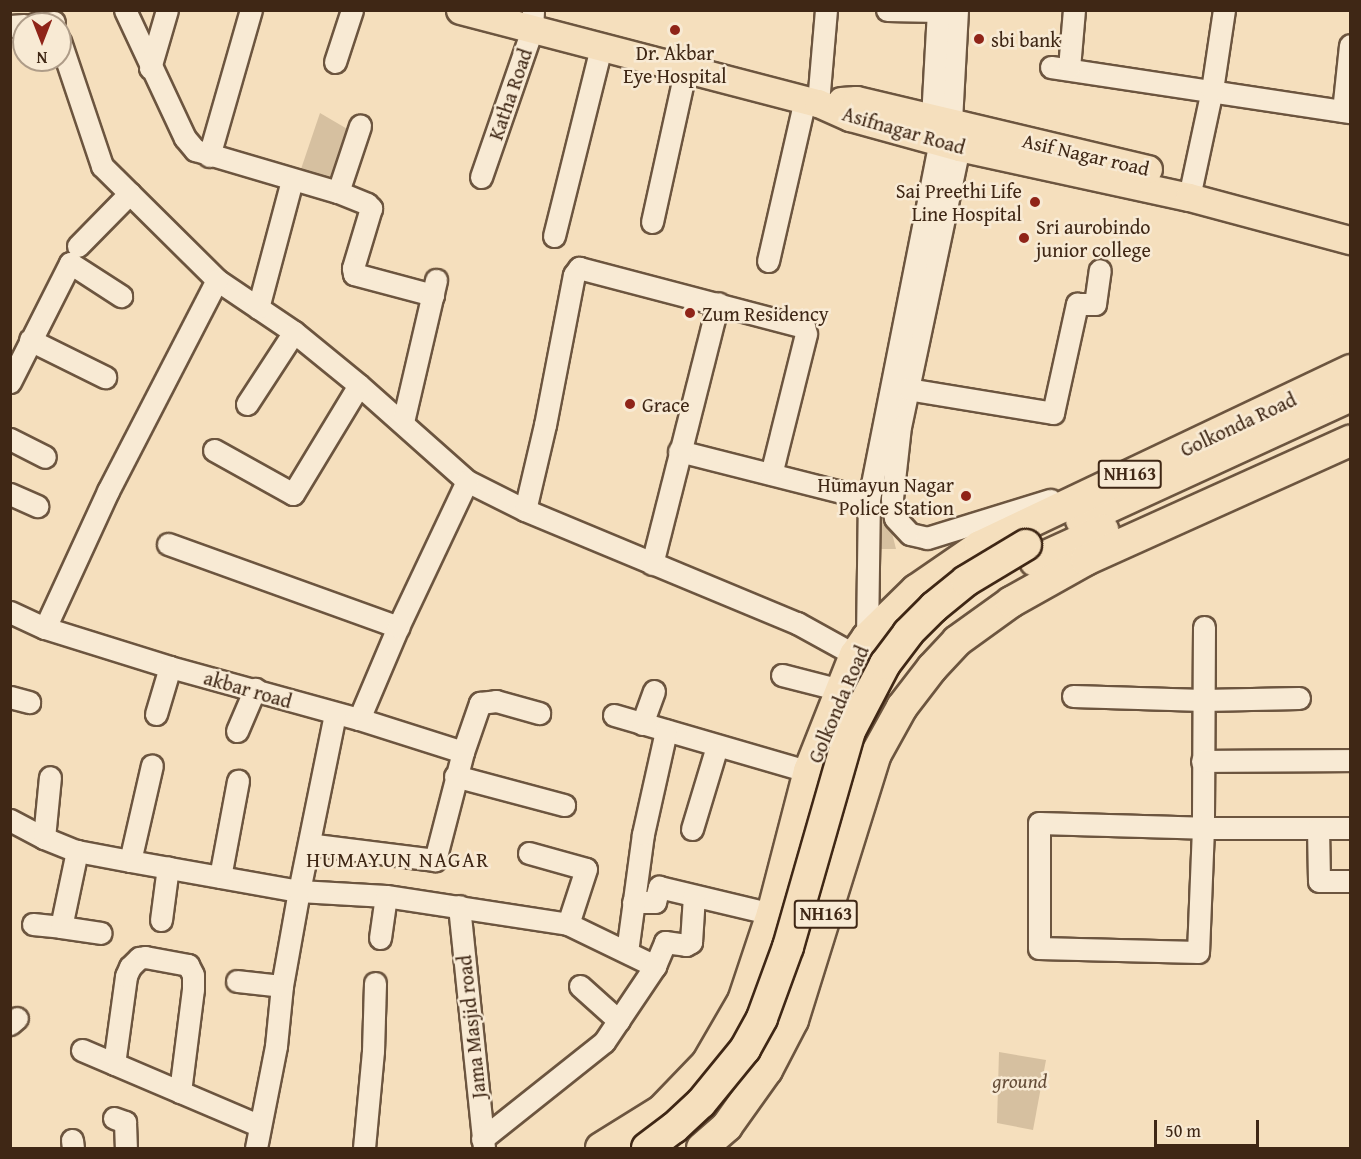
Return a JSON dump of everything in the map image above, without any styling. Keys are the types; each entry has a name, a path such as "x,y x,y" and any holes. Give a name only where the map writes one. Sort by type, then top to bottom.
{"highway":[{"name":"Golkonda Road","path":"601,1149 662,1110 707,1063 743,1001 772,914 803,770 861,646 916,590 980,546 1350,370"},
{"path":"646,1148 674,1128 720,1083 745,1049 762,1018 788,947 850,731 876,680 908,633 966,581 995,562 1350,396"},
{"path":"676,1149 714,1116 740,1087 778,1026 802,962 854,772 881,704 921,645 976,596 1035,561 1350,415"},
{"name":"NH163","path":"707,1148 727,1126 767,1070 793,1020 876,754 902,707 932,668 957,641 1011,602 1086,560 1350,441"},
{"path":"803,770 860,802"}],"main road":[{"path":"460,10 532,20 601,48 812,101 856,100 946,132"},
{"name":"Asifnagar Road","path":"946,132 1190,188 1350,240"},
{"path":"1190,188 1350,224"}],"street":[{"path":"125,10 150,68 189,145 209,156 338,192 371,208 353,267 354,274 435,288 403,422"},
{"path":"150,68 167,10"},
{"path":"336,62 352,10"},
{"path":"768,261 812,101 825,10"},
{"path":"67,72 102,166 217,280 294,332 403,422 467,481 525,510 652,564 797,623 861,646 869,499 946,132 938,11 887,10"},
{"path":"957,10 946,132 908,389 900,426 892,499 895,518 910,534 927,538 1055,498 1086,496"},
{"path":"1074,10 1060,67 1346,111 1350,45"},
{"path":"1190,188 1212,90 1224,10"},
{"path":"209,156 246,12"},
{"name":"Katha Road","path":"481,177 532,20"},
{"path":"554,236 601,48"},
{"path":"652,222 686,68"},
{"path":"338,192 360,126"},
{"path":"258,308 292,180"},
{"path":"10,382 74,255 130,193"},
{"path":"74,255 121,296"},
{"path":"525,510 545,425 575,270 579,268 804,327 806,330 771,474"},
{"path":"908,389 1053,413 1077,304 1095,304 1100,270"},
{"path":"45,628 108,491 217,280"},
{"path":"652,564 718,303"},
{"path":"247,404 294,332"},
{"path":"30,340 105,377"},
{"path":"214,450 293,494 359,385"},
{"path":"10,439 45,457"},
{"path":"680,452 869,499"},
{"path":"359,719 398,627 467,481"},
{"path":"10,494 37,506"},
{"path":"168,544 398,627"},
{"name":"akbar road","path":"10,612 45,628 170,667 359,719 463,752"},
{"path":"1204,627 1203,828 1198,952 1039,948 1039,823 1203,828 1350,828"},
{"path":"156,714 170,667"},
{"path":"782,675 841,690"},
{"path":"237,732 255,689"},
{"path":"642,724 654,691"},
{"path":"1073,696 1203,700 1299,698"},
{"path":"309,844 435,860 455,776 480,704 496,701 539,713"},
{"path":"255,1149 258,1125 276,1046 282,986 299,891 336,714"},
{"path":"614,715 803,770"},
{"path":"627,952 643,834 666,731"},
{"path":"692,829 717,746"},
{"path":"1202,761 1350,760"},
{"path":"130,861 152,765"},
{"path":"455,776 564,805"},
{"path":"44,838 50,777"},
{"path":"220,877 238,782"},
{"path":"10,819 44,838 77,850 130,861 299,891 386,896 568,924 655,966"},
{"path":"1318,828 1319,881 1350,880"},
{"path":"61,927 77,850"},
{"path":"529,853 586,869 568,924"},
{"path":"161,920 168,867"},
{"path":"633,902 656,902 659,887 772,914"},
{"path":"380,938 386,896"},
{"path":"483,1144 604,1042 655,966 665,942 686,945 691,942 694,896"},
{"name":"Jama Masjid road","path":"459,906 483,1144"},
{"path":"33,924 101,933"},
{"path":"114,1064 126,976 130,966 139,958 145,957 188,965 194,975 180,1092"},
{"path":"237,981 282,986"},
{"path":"364,1149 373,1052 375,983"},
{"path":"580,986 619,1021"},
{"path":"82,1050 258,1125"},
{"path":"114,1118 125,1122 126,1149"}],"green space":[{"path":"320,113 349,130 331,180 300,172"},
{"path":"882,493 896,549 876,549"},
{"name":"ground","path":"999,1052 1046,1060 1033,1130 997,1123"}],"place":[{"name":"Dr. Akbar Eye Hospital","path":"675,30"},
{"name":"sbi bank","path":"979,39"},
{"name":"Sai Preethi Life Line Hospital","path":"1035,202"},
{"name":"Sri aurobindo junior college","path":"1024,238"},
{"name":"Zum Residency","path":"690,313"},
{"name":"Grace","path":"630,404"},
{"name":"Humayun Nagar Police Station","path":"966,496"}],"district":[{"name":"HUMAYUN NAGAR","path":"398,860"}]}
